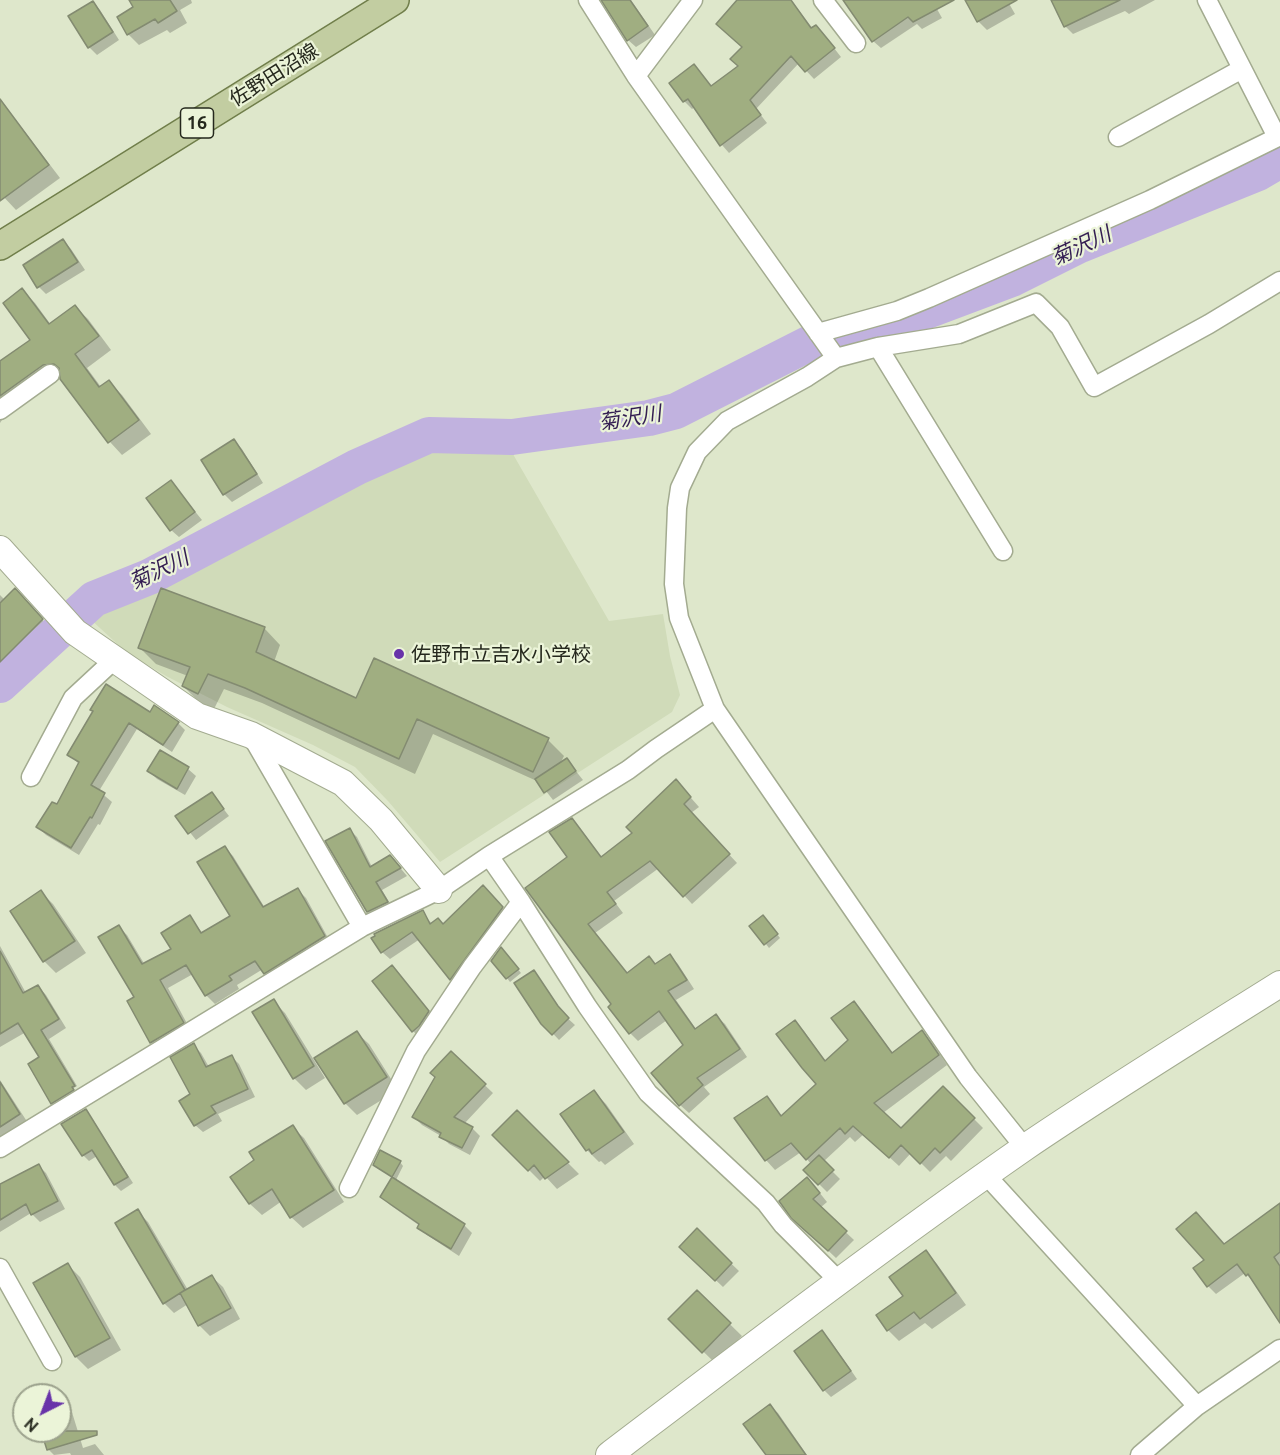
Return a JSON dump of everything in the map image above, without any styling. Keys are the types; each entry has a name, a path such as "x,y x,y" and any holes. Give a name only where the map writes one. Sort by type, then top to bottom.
{"main road":[{"name":"佐野田沼線","path":"0,246 395,0"}],"street":[{"path":"588,0 636,76 836,358"},
{"path":"636,76 693,0"},
{"path":"823,0 856,43"},
{"path":"818,333 897,311 929,298 1150,200 1279,137 1207,0"},
{"path":"1118,137 1242,69"},
{"path":"1025,1148 968,1077 715,710 679,618 674,584 680,488 697,452 727,421 807,377 836,358 878,347 959,334 1036,303 1060,327 1094,387 1209,324 1280,281"},
{"path":"878,347 1004,551"},
{"path":"0,410 50,374"},
{"path":"4,563 75,632 197,716 251,735 343,783 381,820 439,890"},
{"path":"31,777 73,698 115,659"},
{"path":"0,1148 362,927 439,890 489,856 628,770 715,710"},
{"path":"251,735 362,927"},
{"path":"489,856 587,1006 648,1093 766,1203 783,1225 839,1281"},
{"path":"349,1188 416,1050 472,967 521,902"},
{"path":"609,1455 839,1281 986,1175 1140,1072 1280,984"},
{"path":"986,1175 1197,1406"},
{"path":"0,1268 52,1361"},
{"path":"1140,1455 1197,1406 1280,1349"}],"shaded area":[{"name":"佐野市立吉水小学校","path":"510,449 609,621 663,614 680,695 672,712 440,862 388,801 355,767 166,676 126,652 88,617 379,469 436,452"}],"building":[{"path":"129,0 170,0 177,11 158,23 155,19 127,35 117,17 133,7"},
{"path":"601,0 630,0 648,26 627,41"},
{"path":"737,0 791,0 811,28 816,25 835,48 805,72 791,56 750,100 761,115 720,146 688,99 683,102 669,83 694,64 711,86 738,66 730,59 742,47 716,24"},
{"path":"843,0 954,0 913,22 908,17 872,42"},
{"path":"965,0 1017,0 977,22"},
{"path":"1051,0 1120,0 1064,27"},
{"path":"93,1 113,32 88,48 68,16"},
{"path":"0,99 49,165 0,201"},
{"path":"63,239 78,262 37,288 23,265"},
{"path":"22,288 49,324 75,305 99,336 75,354 99,387 109,380 139,420 108,443 60,379 59,368 54,364 43,365 0,396 0,361 30,340 3,303"},
{"path":"234,439 257,474 223,495 201,460"},
{"path":"171,480 195,512 170,531 146,498"},
{"path":"15,588 43,619 0,662 0,603"},
{"path":"161,588 265,627 256,652 356,698 374,658 549,738 533,772 417,719 399,759 245,688 208,674 198,694 182,686 190,667 138,648"},
{"path":"106,684 150,712 154,705 179,722 163,745 129,723 91,785 105,793 92,818 90,817 71,848 36,827 52,802 57,804 79,762 67,755"},
{"path":"160,750 189,767 177,789 147,771"},
{"path":"567,758 576,771 544,793 535,779"},
{"path":"676,779 691,797 684,804 730,854 683,897 650,861 607,892 616,904 588,924 627,973 649,956 655,964 670,954 687,980 668,991 695,1029 716,1014 740,1049 697,1078 703,1085 679,1106 651,1073 683,1045 659,1011 629,1034 608,1007 611,1004 525,888 567,857 549,832 572,818 601,857 632,833 626,827"},
{"path":"212,792 224,809 188,834 175,816"},
{"path":"350,828 370,867 390,855 401,868 376,882 388,902 367,912 325,841"},
{"path":"225,846 263,907 298,888 325,936 264,974 255,961 229,976 232,980 205,996 186,965 160,980 184,1023 150,1043 127,1001 134,997 98,937 119,925 142,964 171,949 161,933 190,915 201,933 230,916 197,862"},
{"path":"483,885 503,907 450,980 412,932 381,953 371,938 375,936 374,934 423,910 430,924 438,918 443,924"},
{"path":"41,890 75,941 43,962 10,911"},
{"path":"763,915 778,934 764,945 749,926"},
{"path":"501,947 519,969 506,979 491,961"},
{"path":"0,951 23,993 38,985 59,1019 41,1030 75,1086 72,1087 74,1090 51,1104 28,1064 39,1057 18,1023 0,1034"},
{"path":"392,965 429,1011 412,1032 372,981"},
{"path":"534,970 558,1006 569,1018 552,1035 541,1024 514,983"},
{"path":"274,999 314,1066 293,1079 252,1012"},
{"path":"854,1001 892,1053 922,1030 939,1055 874,1103 901,1128 943,1086 975,1118 940,1153 935,1148 920,1164 901,1145 889,1158 853,1126 845,1134 840,1128 806,1160 791,1143 765,1161 734,1118 767,1096 781,1116 816,1084 776,1034 795,1020 825,1061 848,1040 831,1018"},
{"path":"357,1031 387,1077 344,1104 314,1058"},
{"path":"194,1043 206,1067 232,1055 248,1089 211,1106 216,1113 194,1126 179,1101 190,1094 170,1057"},
{"path":"451,1051 486,1084 454,1117 473,1127 462,1148 439,1137 441,1133 412,1117 435,1077 430,1073"},
{"path":"0,1082 20,1114 0,1127"},
{"path":"594,1090 624,1132 592,1154 589,1149 586,1151 560,1114"},
{"path":"86,1109 128,1177 114,1185 92,1150 82,1156 61,1124"},
{"path":"517,1110 569,1162 545,1179 534,1165 528,1171 492,1135"},
{"path":"293,1125 334,1190 290,1218 272,1189 249,1204 230,1177 254,1160 249,1152"},
{"path":"380,1150 401,1161 392,1177 373,1165"},
{"path":"819,1155 834,1170 818,1185 803,1170"},
{"path":"39,1164 58,1201 31,1215 26,1204 0,1220 0,1184"},
{"path":"392,1177 465,1224 451,1249 417,1228 419,1224 380,1197"},
{"path":"807,1177 820,1193 813,1199 847,1231 828,1251 791,1218 779,1201"},
{"path":"1280,1203 1280,1252 1274,1257 1280,1266 1280,1323 1248,1274 1246,1276 1237,1264 1207,1287 1193,1268 1204,1260 1176,1229 1196,1212 1224,1244"},
{"path":"138,1209 185,1290 163,1304 115,1223"},
{"path":"697,1228 732,1263 715,1281 679,1247"},
{"path":"926,1250 956,1293 920,1319 914,1312 887,1331 876,1315 903,1296 889,1277"},
{"path":"68,1263 110,1338 75,1357 33,1283"},
{"path":"212,1275 231,1308 198,1326 180,1293"},
{"path":"697,1290 731,1323 702,1353 668,1319"},
{"path":"822,1330 851,1371 823,1391 794,1351"},
{"path":"770,1404 806,1455 766,1455 743,1424"},
{"path":"72,1431 97,1431 97,1435 72,1442"},
{"path":"45,1443 70,1443 47,1450"}],"waterway":[{"name":"菊沢川","path":"0,685 94,599 149,577 357,467 429,435 512,437 649,418 676,411 816,340 860,333 1012,279 1080,245 1258,173 1280,160"}],"place":[{"name":"佐野市立吉水小学校","path":"399,654"}]}
